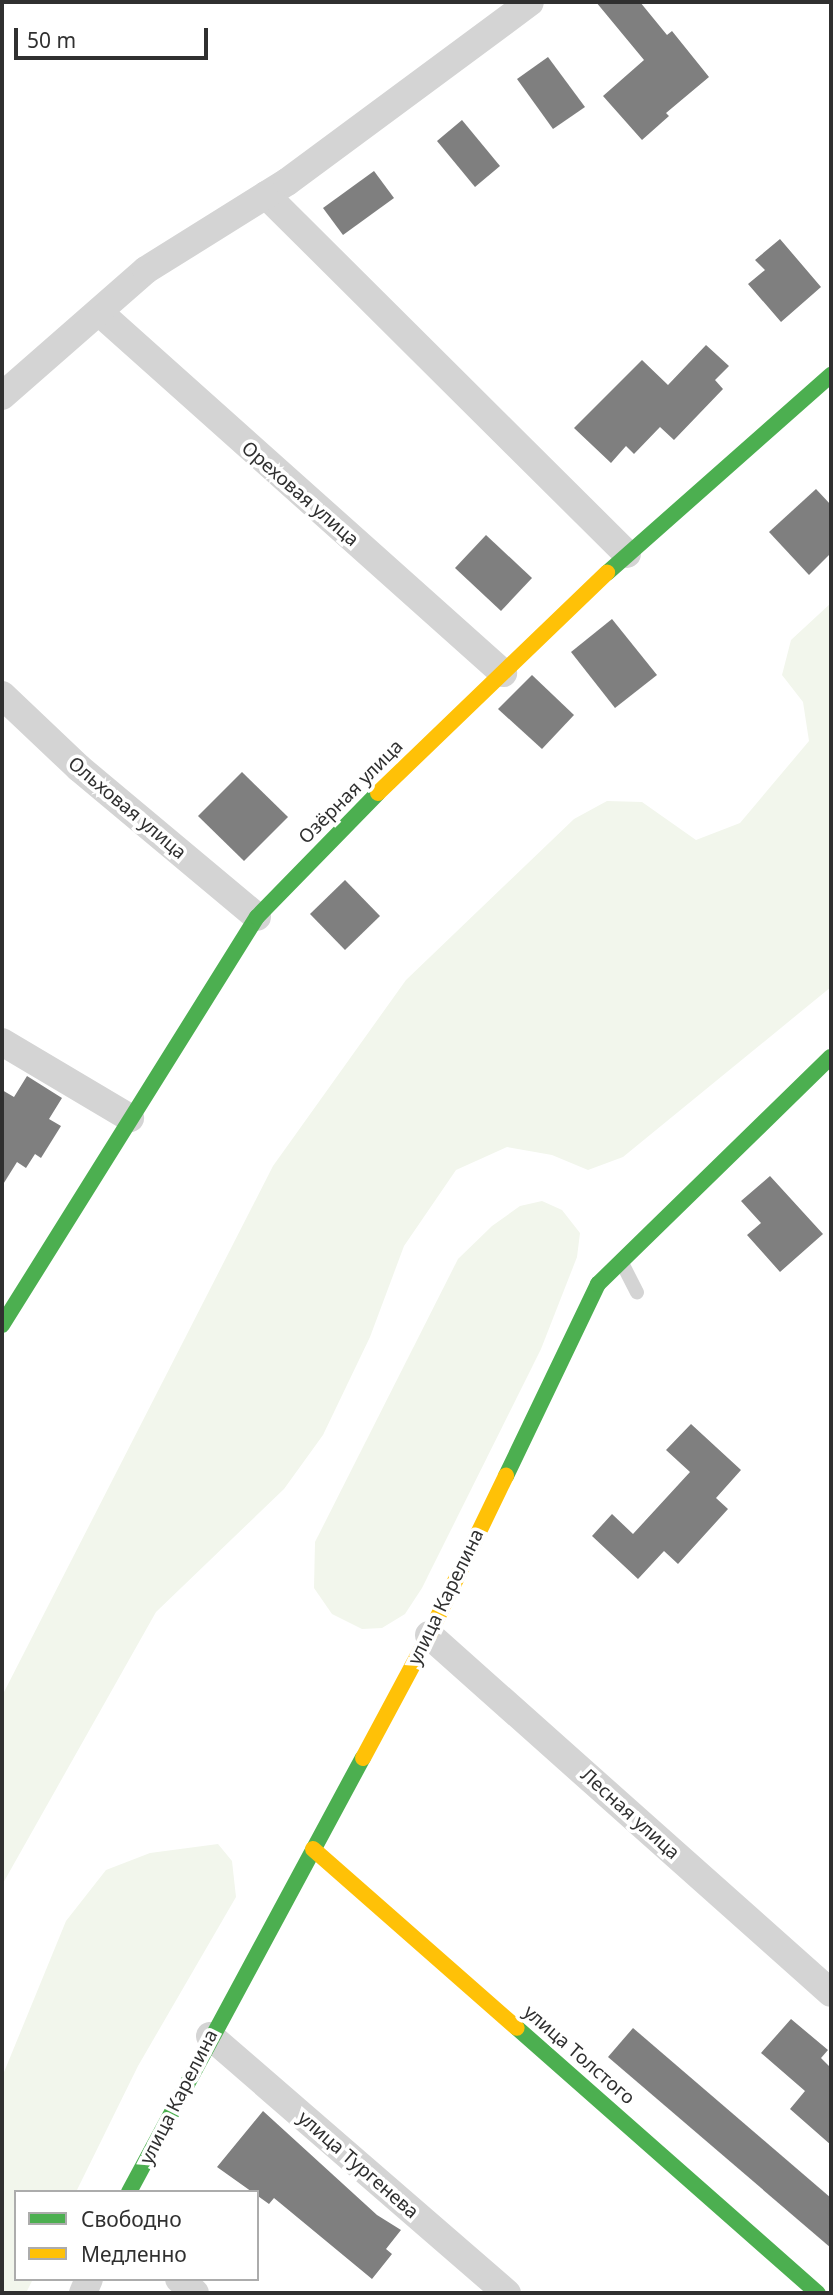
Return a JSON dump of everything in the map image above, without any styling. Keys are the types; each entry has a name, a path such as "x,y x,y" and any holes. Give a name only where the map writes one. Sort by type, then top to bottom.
{"street":[{"path":"2,396 146,270 266,195 530,2"},
{"path":"266,195 627,554"},
{"name":"Ореховая улица","path":"99,312 503,673"},
{"name":"Озёрная улица","path":"2,1325 257,917 627,554 831,375"},
{"name":"Ольховая улица","path":"2,695 79,768 257,917"},
{"path":"2,1042 130,1118"},
{"name":"улица Карелина","path":"131,2190 210,2036 429,1635 598,1284 620,1259 831,1057"},
{"name":"Лесная улица","path":"429,1635 831,1993"},
{"name":"улица Толстого","path":"313,1849 818,2293"},
{"name":"улица Тургенева","path":"210,2036 507,2293"},
{"path":"181,2281 195,2293"}],"lane":[{"path":"620,1259 637,1292"}],"shaded area":[{"path":"831,603 831,987 623,1157 588,1170 552,1155 507,1147 456,1170 404,1246 370,1337 323,1435 284,1489 156,1612 2,1885 2,1696 273,1166 406,980 574,819 607,801 642,802 696,840 740,823 809,741 803,702 782,675 791,640"},
{"path":"542,1201 562,1210 580,1233 577,1257 541,1349 422,1588 405,1614 382,1628 362,1629 332,1614 314,1588 315,1542 458,1259 492,1226 520,1206"},
{"path":"218,1844 232,1861 236,1897 138,2066 77,2190 14,2190 14,2281 32,2281 26,2293 2,2293 2,2077 66,1921 106,1870 150,1853"}],"building":[{"path":"596,2 640,2 667,35 672,31 709,77 666,113 669,116 642,140 603,96 644,60"},
{"path":"548,57 585,107 553,129 517,79"},
{"path":"462,120 500,166 475,187 437,141"},
{"path":"374,171 394,198 343,235 323,208"},
{"path":"780,239 821,287 781,322 748,284 765,270 755,260"},
{"path":"706,345 729,366 715,380 723,389 674,440 660,427 634,454 626,446 611,463 574,428 642,360 668,385"},
{"path":"816,489 831,505 831,553 809,575 769,532"},
{"path":"486,535 532,578 501,611 455,568"},
{"path":"612,619 657,675 615,708 571,652"},
{"path":"532,675 574,715 542,749 498,709"},
{"path":"242,772 288,817 244,861 198,816"},
{"path":"345,880 380,916 345,950 310,914"},
{"path":"27,1076 62,1098 49,1119 61,1126 41,1158 35,1154 26,1168 17,1162 2,1186 2,1090 14,1097"},
{"path":"770,1176 823,1234 780,1272 747,1235 761,1223 741,1201"},
{"path":"691,1424 741,1470 716,1498 728,1509 678,1564 664,1551 638,1579 592,1536 612,1514 633,1534 690,1472 666,1450"},
{"path":"791,2019 828,2050 821,2058 831,2068 831,2145 790,2109 805,2091 761,2053"},
{"path":"633,2028 831,2198 831,2248 608,2057"},
{"path":"263,2111 377,2215 401,2230 386,2249 392,2254 372,2279 274,2198 269,2204 259,2197 259,2190 249,2190 217,2167"}],"traffic: fast":[{"path":"607,573 831,375"},
{"path":"2,1325 257,917 378,793"},
{"path":"506,1476 598,1284 831,1057"},
{"path":"130,2190 363,1758"},
{"path":"517,2028 818,2293"}],"traffic: slow":[{"path":"378,793 607,573"},
{"path":"363,1758 429,1635 506,1476"},
{"path":"313,1849 517,2028"}]}
